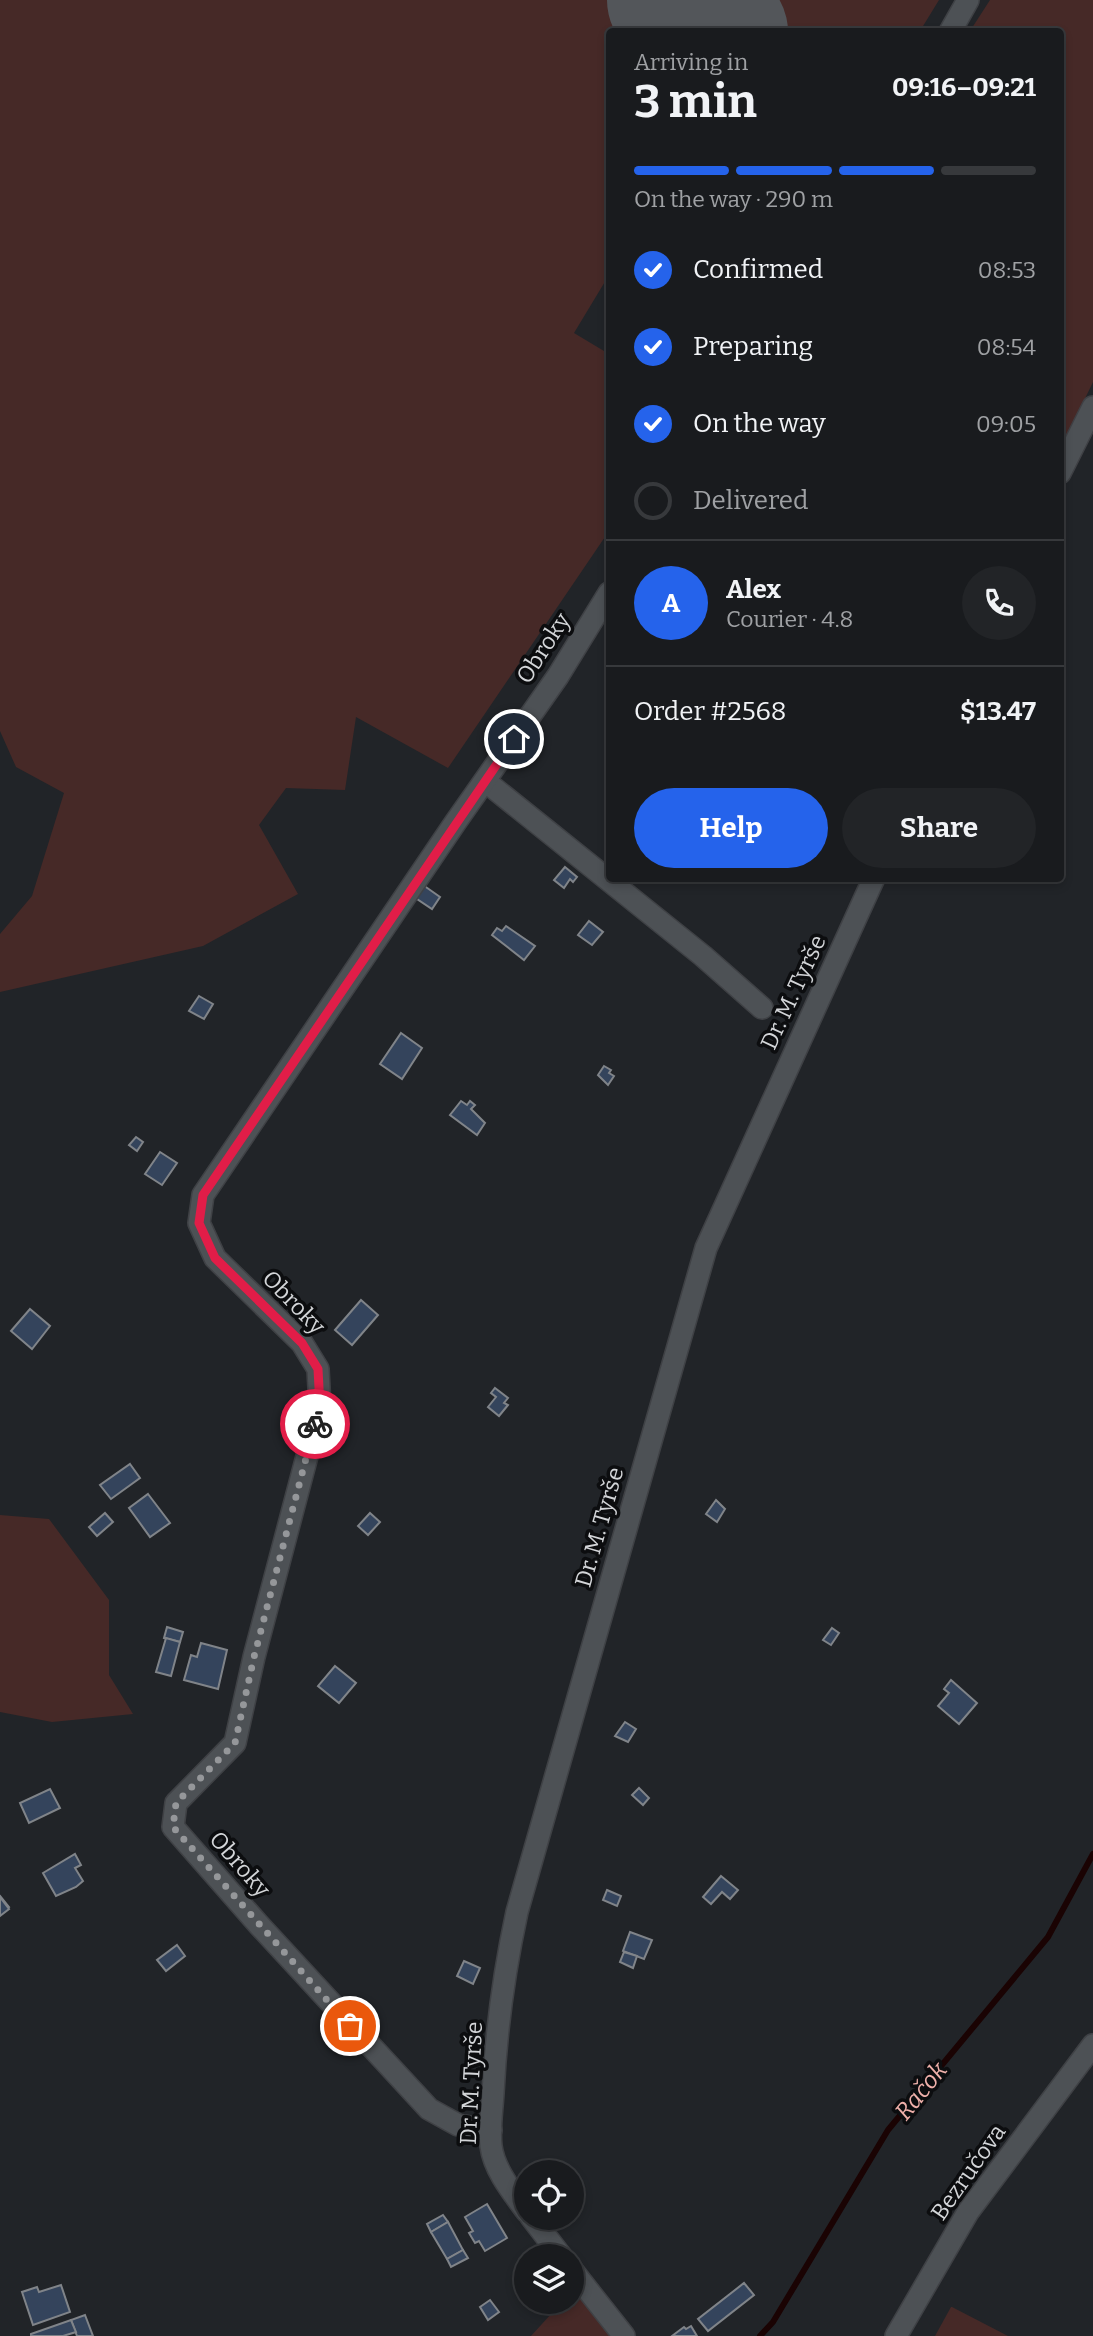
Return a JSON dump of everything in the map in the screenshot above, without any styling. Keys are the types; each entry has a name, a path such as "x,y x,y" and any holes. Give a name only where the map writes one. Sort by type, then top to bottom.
{"street":[{"path":"952,28 968,0"},
{"path":"1064,465 1093,407"},
{"name":"Obroky","path":"491,2130 458,2125 429,2109 259,1925 173,1827 176,1803 235,1743 254,1657 320,1407 318,1369 302,1343 215,1258 199,1223 203,1195 558,676 606,598"},
{"path":"485,781 606,878"},
{"path":"611,882 704,956 762,1008"},
{"name":"Dr. M. Tyrše","path":"514,2191 496,2163 491,2148 491,2130 508,1951 517,1912 699,1271 715,1225 872,882"},
{"name":"Bezručova","path":"896,2336 968,2212 1093,2045"},
{"path":"541,2230 552,2244"},
{"path":"584,2285 624,2336"}],"shaded area":[{"path":"0,0 939,0 922,28 606,28 606,280 574,333 606,352 606,535 448,768 356,717 345,790 286,788 259,825 298,894 203,946 0,992 0,934 32,896 64,793 16,767 0,731"},
{"path":"990,0 1093,0 1093,382 1064,442 1064,28 972,28"},
{"path":"0,1515 49,1519 109,1600 109,1675 133,1714 52,1722 0,1712"},
{"path":"584,2300 611,2336 531,2336 551,2314 584,2314"},
{"path":"952,2307 1008,2336 935,2336"}],"building":[{"path":"565,867 577,877 573,882 570,879 564,888 554,880"},
{"path":"423,885 440,897 432,909 414,897"},
{"path":"589,921 603,932 592,945 578,935"},
{"path":"506,926 535,946 524,960 492,935 497,928 502,931"},
{"path":"199,996 213,1004 204,1019 189,1011"},
{"path":"401,1033 422,1048 402,1079 380,1064"},
{"path":"604,1066 611,1070 609,1073 614,1076 608,1085 598,1075"},
{"path":"461,1101 467,1105 470,1101 475,1105 471,1109 485,1123 477,1135 450,1115"},
{"path":"136,1137 143,1142 137,1151 129,1145"},
{"path":"160,1152 177,1163 162,1185 145,1174"},
{"path":"361,1300 378,1315 352,1345 335,1330"},
{"path":"30,1309 50,1326 32,1349 11,1331"},
{"path":"495,1388 508,1398 504,1403 508,1405 499,1416 488,1407 496,1397 491,1393"},
{"path":"130,1464 140,1478 111,1499 100,1485"},
{"path":"148,1494 170,1523 150,1537 129,1508"},
{"path":"716,1500 725,1509 717,1522 706,1514"},
{"path":"105,1513 113,1522 97,1536 89,1527"},
{"path":"370,1513 380,1522 368,1535 358,1526"},
{"path":"167,1627 183,1632 180,1642 164,1638"},
{"path":"832,1628 839,1633 831,1645 823,1640"},
{"path":"166,1638 180,1642 171,1676 156,1672"},
{"path":"201,1643 227,1650 218,1689 184,1680 191,1655 197,1657"},
{"path":"335,1666 356,1683 339,1703 318,1686"},
{"path":"951,1680 977,1703 959,1724 938,1706 949,1693 944,1689"},
{"path":"625,1722 636,1729 628,1742 615,1736"},
{"path":"639,1788 649,1798 643,1805 632,1795"},
{"path":"50,1789 60,1808 29,1823 20,1803"},
{"path":"75,1854 81,1865 75,1868 83,1881 56,1896 43,1873"},
{"path":"721,1876 738,1890 730,1899 722,1892 711,1904 703,1897"},
{"path":"607,1890 621,1896 617,1906 603,1900"},
{"path":"0,1896 9,1907 0,1914"},
{"path":"0,1897 9,1909 0,1916"},
{"path":"630,1932 652,1940 644,1959 623,1951"},
{"path":"177,1945 185,1956 166,1971 157,1960"},
{"path":"624,1952 637,1956 633,1968 620,1962"},
{"path":"464,1961 480,1968 473,1984 457,1976"},
{"path":"487,2204 507,2238 485,2251 479,2241 475,2243 469,2233 473,2231 465,2217"},
{"path":"443,2215 448,2222 431,2232 427,2224"},
{"path":"448,2222 463,2250 447,2259 431,2232"},
{"path":"463,2250 468,2258 451,2267 447,2259"},
{"path":"744,2283 754,2295 708,2331 698,2319"},
{"path":"61,2285 70,2312 33,2325 22,2292 37,2287 39,2292"},
{"path":"490,2300 499,2312 488,2320 480,2307"},
{"path":"85,2315 93,2336 77,2336 71,2320"},
{"path":"71,2320 76,2332 63,2336 31,2336 31,2334"},
{"path":"691,2326 697,2336 672,2336 684,2327 686,2329"}],"waterway":[{"name":"Račok","path":"760,2336 773,2322 888,2130 1048,1937 1093,1854"}],"runway":[{"path":"672,0 717,28"}],"way so far":[{"path":"315,1424 254,1657 235,1743 176,1803 173,1827 350,2026"}],"route":[{"path":"315,1424 320,1407 318,1369 302,1343 215,1258 199,1223 203,1195 514,739"}]}
